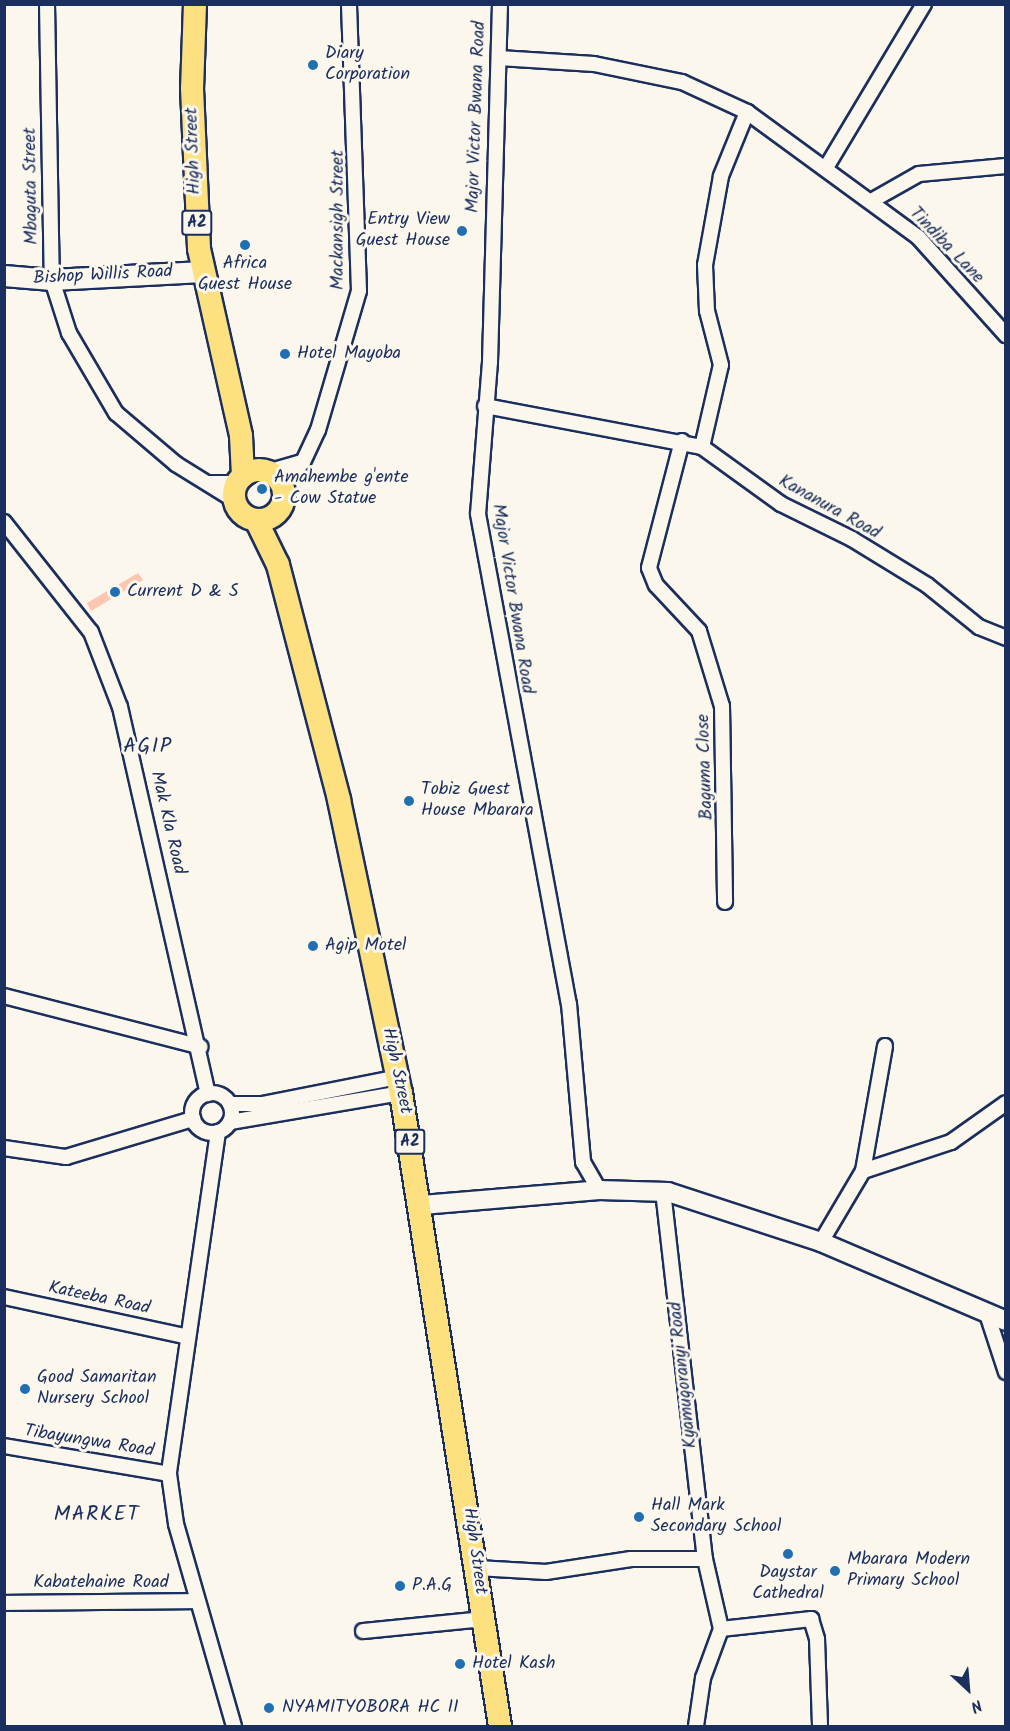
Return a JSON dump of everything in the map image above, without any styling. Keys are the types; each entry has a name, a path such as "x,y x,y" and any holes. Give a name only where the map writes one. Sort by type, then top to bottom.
{"main road":[{"name":"High Street","path":"195,4 192,88 203,272 241,436 258,485 339,800 400,1085 422,1205 500,1726"},
{"name":"Bishop Willis Road","path":"4,276 52,280 203,272"},
{"name":"High Street","path":"258,485 256,520 278,565"}],"street":[{"name":"Mbaguta Street","path":"47,4 52,280 69,333 100,394 144,439 209,483 258,485"},
{"name":"Mackansigh Street","path":"258,485 303,462 341,365 359,291 349,4"},
{"name":"Major Victor Bwana Road","path":"500,4 478,514 569,1004 583,1162 599,1190"},
{"path":"827,166 924,4"},
{"name":"Tindiba Lane","path":"499,58 594,64 682,82 747,111 827,166 918,237 1005,335"},
{"path":"702,447 721,365 706,311 705,265 721,176 747,111"},
{"path":"873,200 919,174 1005,166"},
{"name":"Kananura Road","path":"484,406 682,441 702,447 782,504 852,539 927,585 979,627 1005,638"},
{"name":"Baguma Close","path":"682,441 649,568 656,585 699,631 722,706 725,902"},
{"path":"258,485 303,462"},
{"name":"Mak Kla Road","path":"4,522 91,632 109,676 130,745 201,1047 208,1094"},
{"path":"4,996 201,1047"},
{"path":"821,1242 863,1171 885,1046"},
{"path":"218,1132 202,1131 193,1119 195,1103 208,1094 230,1104 262,1104 400,1085"},
{"path":"234,1726 197,1600 168,1474 185,1336 218,1132 230,1122 400,1085"},
{"path":"863,1171 951,1142 1005,1103"},
{"path":"230,1104 230,1122"},
{"path":"4,1148 33,1155 78,1155 193,1119"},
{"path":"422,1205 599,1190 663,1191 821,1242 1005,1321"},
{"name":"Kyamugoranyi Road","path":"663,1191 705,1559 721,1629"},
{"name":"Kateeba Road","path":"4,1297 185,1336"},
{"path":"987,1314 1005,1372"},
{"name":"Tibayungwa Road","path":"4,1446 168,1474"},
{"path":"477,1568 546,1572 631,1559 705,1559"},
{"name":"Kabatehaine Road","path":"4,1603 197,1600"},
{"path":"696,1726 703,1678 721,1629 811,1618 817,1639 820,1726"},
{"path":"363,1631 484,1619"}],"building":[{"name":"Current D & S","path":"138,573 143,580 91,611 87,603"}],"place":[{"name":"Diary Corporation","path":"313,65"},
{"name":"Entry View Guest House","path":"462,231"},
{"name":"Africa Guest House","path":"245,245"},
{"name":"Hotel Mayoba","path":"285,354"},
{"name":"Amahembe g'ente - Cow Statue","path":"262,489"},
{"name":"Current D & S","path":"115,592"},
{"name":"Tobiz Guest House Mbarara","path":"409,801"},
{"name":"Agip Motel","path":"313,946"},
{"name":"Good Samaritan Nursery School","path":"25,1389"},
{"name":"Hall Mark Secondary School","path":"639,1517"},
{"name":"Daystar Cathedral","path":"788,1554"},
{"name":"Mbarara Modern Primary School","path":"835,1571"},
{"name":"P.A.G","path":"400,1586"},
{"name":"Hotel Kash","path":"460,1664"},
{"name":"NYAMITYOBORA HC II","path":"269,1708"}],"district":[{"name":"AGIP","path":"148,747"},
{"name":"MARKET","path":"97,1515"}]}
